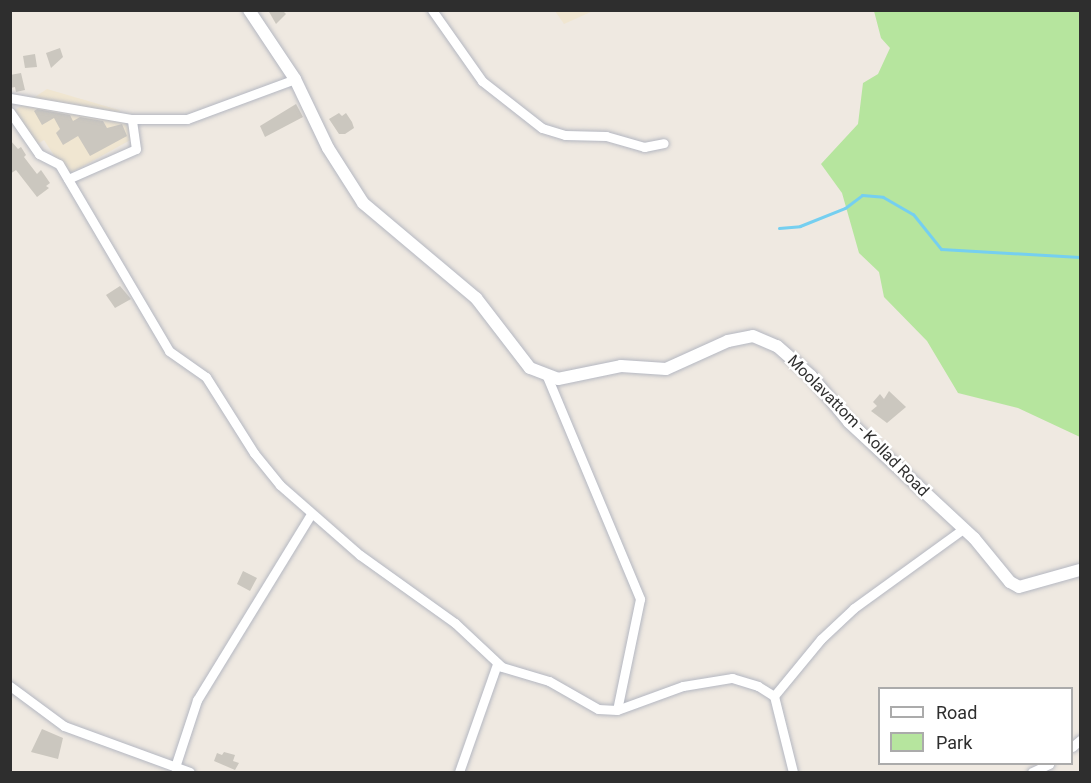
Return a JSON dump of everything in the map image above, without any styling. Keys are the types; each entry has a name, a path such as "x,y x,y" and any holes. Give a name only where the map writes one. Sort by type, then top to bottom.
{"main road":[{"path":"249,10 296,79 328,148 363,203 477,298 530,368 546,374"},
{"name":"Moolavattom - Kollad Road","path":"546,374 558,379 621,366 666,369 728,341 753,336 777,346 811,376 849,422 963,529 1010,582 1019,587 1080,570"}],"street":[{"path":"432,10 482,81 542,128 565,135 606,136 644,147 664,143"},
{"path":"10,98 132,119 187,119 296,79"},
{"path":"10,112 39,154 55,160 68,178 169,351 206,377 270,474 311,514 360,555 455,623 497,663 549,681 598,709 617,710 683,686 732,678 774,696"},
{"path":"68,178 135,149 132,119"},
{"path":"546,374 640,599 617,710"},
{"path":"175,767 197,700 311,514"},
{"path":"774,696 821,639 854,608 963,529"},
{"path":"459,772 497,663"},
{"path":"10,686 64,726 190,772"},
{"path":"774,696 793,772"},
{"path":"1032,772 1047,765"}],"shaded area":[{"path":"555,11 593,11 564,24"},
{"path":"47,89 119,110 134,138 67,175 44,140 36,145 15,110"}],"green space":[{"path":"874,11 1080,11 1080,437 1018,408 958,393 927,341 884,297 879,272 859,253 842,193 821,164 858,124 863,83 878,74 890,48 881,38"}],"building":[{"path":"268,10 282,10 286,14 276,24"},
{"path":"60,48 63,57 51,68 46,53"},
{"path":"35,54 37,67 25,68 23,56"},
{"path":"21,73 25,90 16,92 15,87 10,88 10,75"},
{"path":"296,104 303,117 265,137 260,126"},
{"path":"37,109 70,115 73,121 80,117 103,121 107,128 122,124 127,136 90,156 78,136 63,145 56,133 60,129 54,118 42,125 34,111"},
{"path":"339,113 342,116 346,113 354,128 345,134 339,134 329,119"},
{"path":"10,140 18,149 21,147 26,155 24,157 37,174 41,170 50,183 46,186 49,188 37,197 16,170 10,174"},
{"path":"120,286 131,299 115,308 106,295"},
{"path":"889,391 906,407 887,423 871,411 877,406 873,402 880,394 884,399"},
{"path":"243,571 257,578 250,591 237,584"},
{"path":"42,729 63,738 58,759 31,752"},
{"path":"224,752 235,755 233,761 239,763 235,770 214,761 217,753 222,755"}],"waterway":[{"path":"779,228 800,226 845,208 862,195 883,197 913,214 941,249 1080,257"}]}
